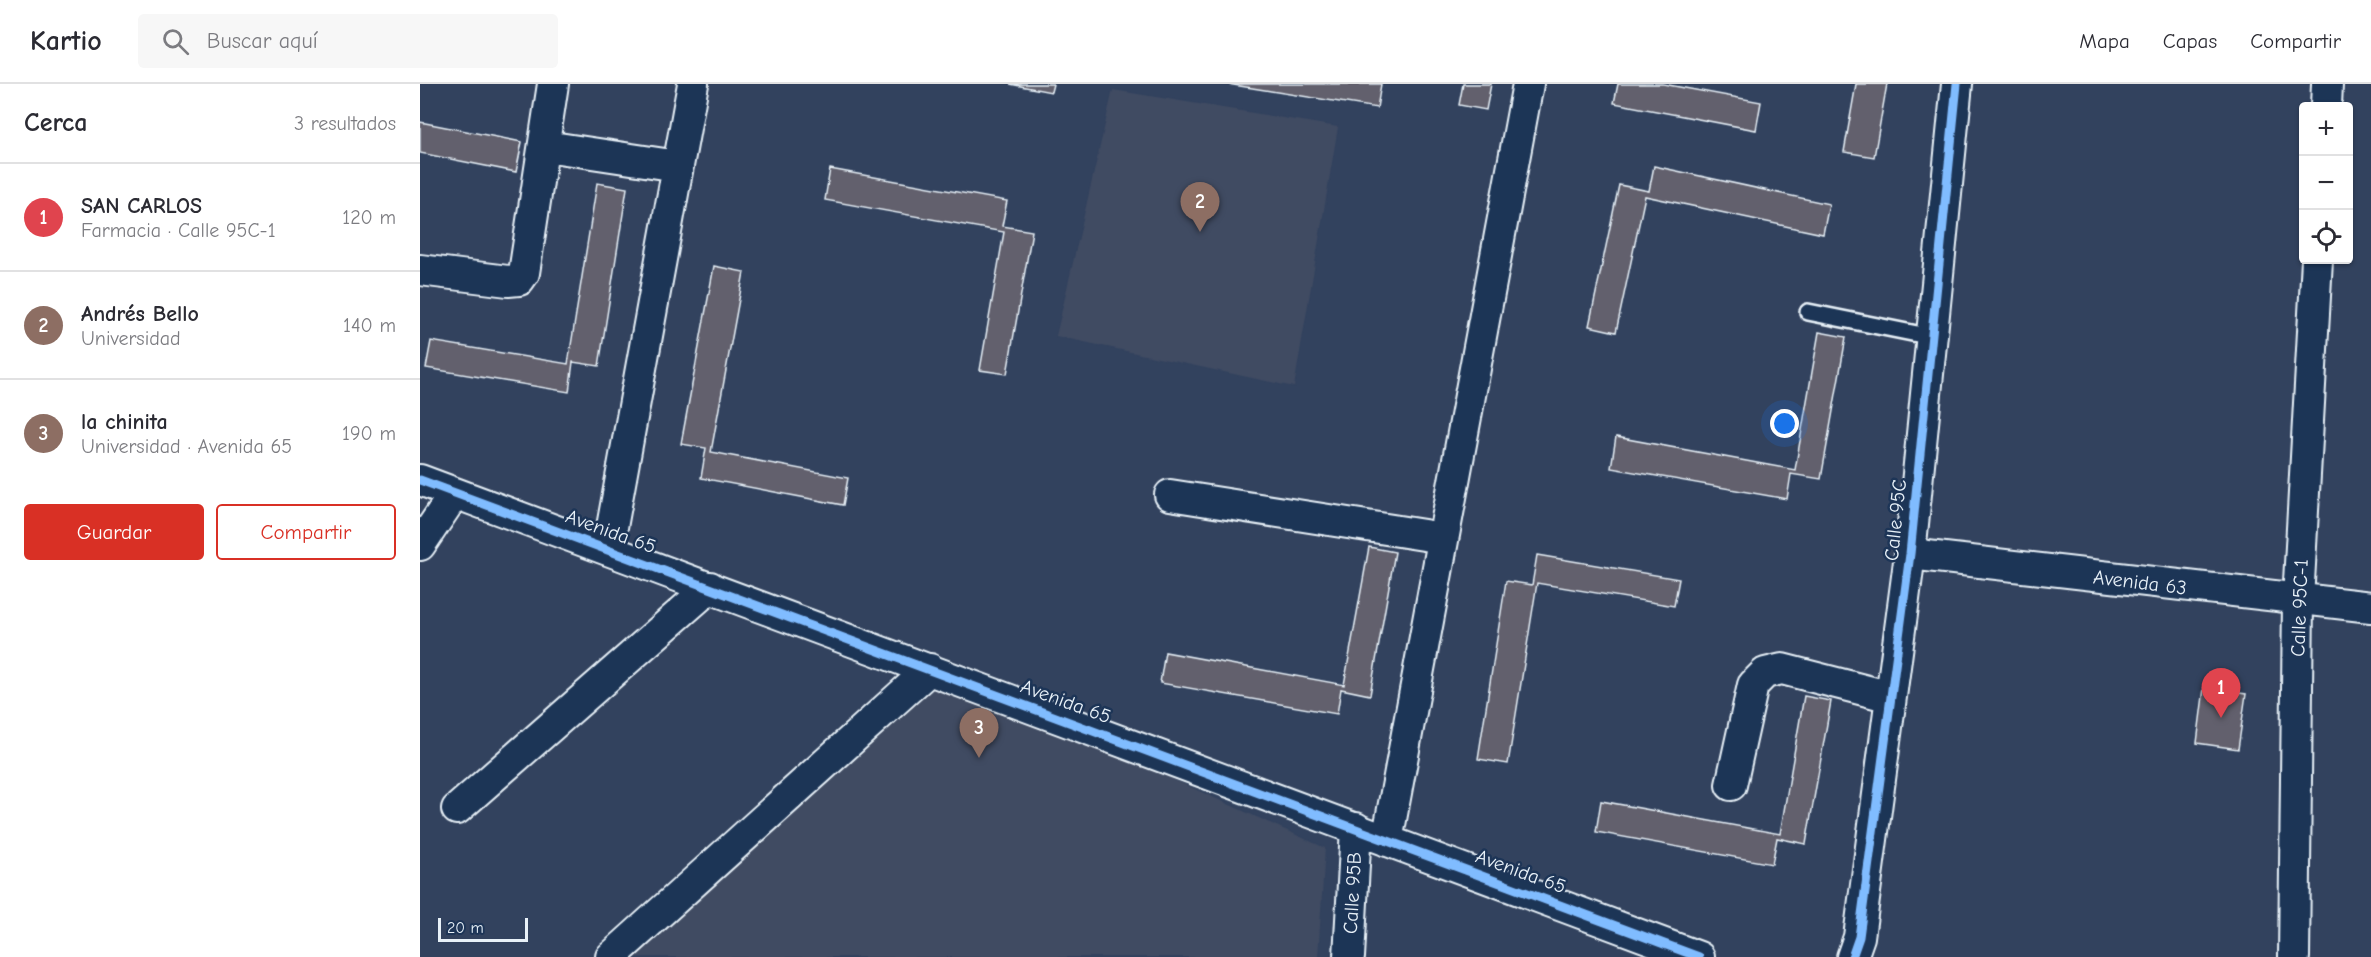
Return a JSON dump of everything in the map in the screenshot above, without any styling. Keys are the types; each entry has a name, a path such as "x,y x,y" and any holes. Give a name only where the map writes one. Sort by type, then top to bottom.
{"street":[{"path":"420,270 508,281 519,280 524,273 553,84"},
{"path":"608,549 693,84"},
{"path":"1388,841 1528,84"},
{"name":"Calle 95C","path":"1852,957 1859,937 1910,555 1957,84"},
{"path":"2326,102 2327,84"},
{"path":"545,146 678,166"},
{"name":"Calle 95C-1","path":"2294,957 2298,600 2317,264"},
{"name":"Avenida 65","path":"420,480 1699,957"},
{"path":"420,545 455,493"},
{"path":"1170,495 1443,538"},
{"name":"Avenida 63","path":"1910,555 2371,607"},
{"path":"457,809 710,587"},
{"path":"611,957 930,669"},
{"path":"1731,785 1753,685 1765,673 1782,669 1891,697"},
{"name":"Calle 95B","path":"1348,957 1356,828"}],"lane":[{"path":"1808,312 1932,337"}],"shaded area":[{"path":"1113,90 1338,127 1294,387 1056,336"},
{"path":"930,669 1325,848 1318,957 611,957"}],"building":[{"path":"1010,84 1053,84 1051,92"},
{"path":"1227,84 1381,84 1377,108"},
{"path":"1463,84 1491,84 1486,110 1459,105"},
{"path":"1618,84 1663,84 1761,102 1756,130 1614,103"},
{"path":"1856,84 1887,84 1874,157 1844,152"},
{"path":"420,122 522,142 516,172 420,153"},
{"path":"1654,166 1829,204 1823,234 1645,196 1616,332 1589,326 1619,185 1649,191"},
{"path":"830,169 1007,201 1002,226 1032,231 1007,374 980,370 1004,232 825,200"},
{"path":"597,183 627,188 599,366 573,362 569,392 426,368 431,341 568,364"},
{"path":"714,266 744,272 711,452 848,478 843,505 701,478 706,448 681,444"},
{"path":"1819,332 1846,337 1821,479 1791,474 1787,499 1611,468 1616,437 1795,470"},
{"path":"1369,547 1395,552 1370,695 1341,689 1337,714 1160,683 1165,652 1344,685"},
{"path":"1537,555 1679,579 1674,606 1537,583 1508,764 1478,759 1506,581 1532,585"},
{"path":"2204,688 2246,694 2238,749 2197,743"},
{"path":"1804,696 1831,701 1806,844 1777,838 1772,864 1596,832 1601,801 1780,834"}],"cycle path":[{"path":"1852,957 1859,937 1910,554 1957,84"},
{"path":"420,480 1699,957"}],"place":[{"name":"Andrés Bello","path":"1200,232"},
{"name":"SAN CARLOS","path":"2221,718"},
{"name":"la chinita","path":"979,758"}]}
